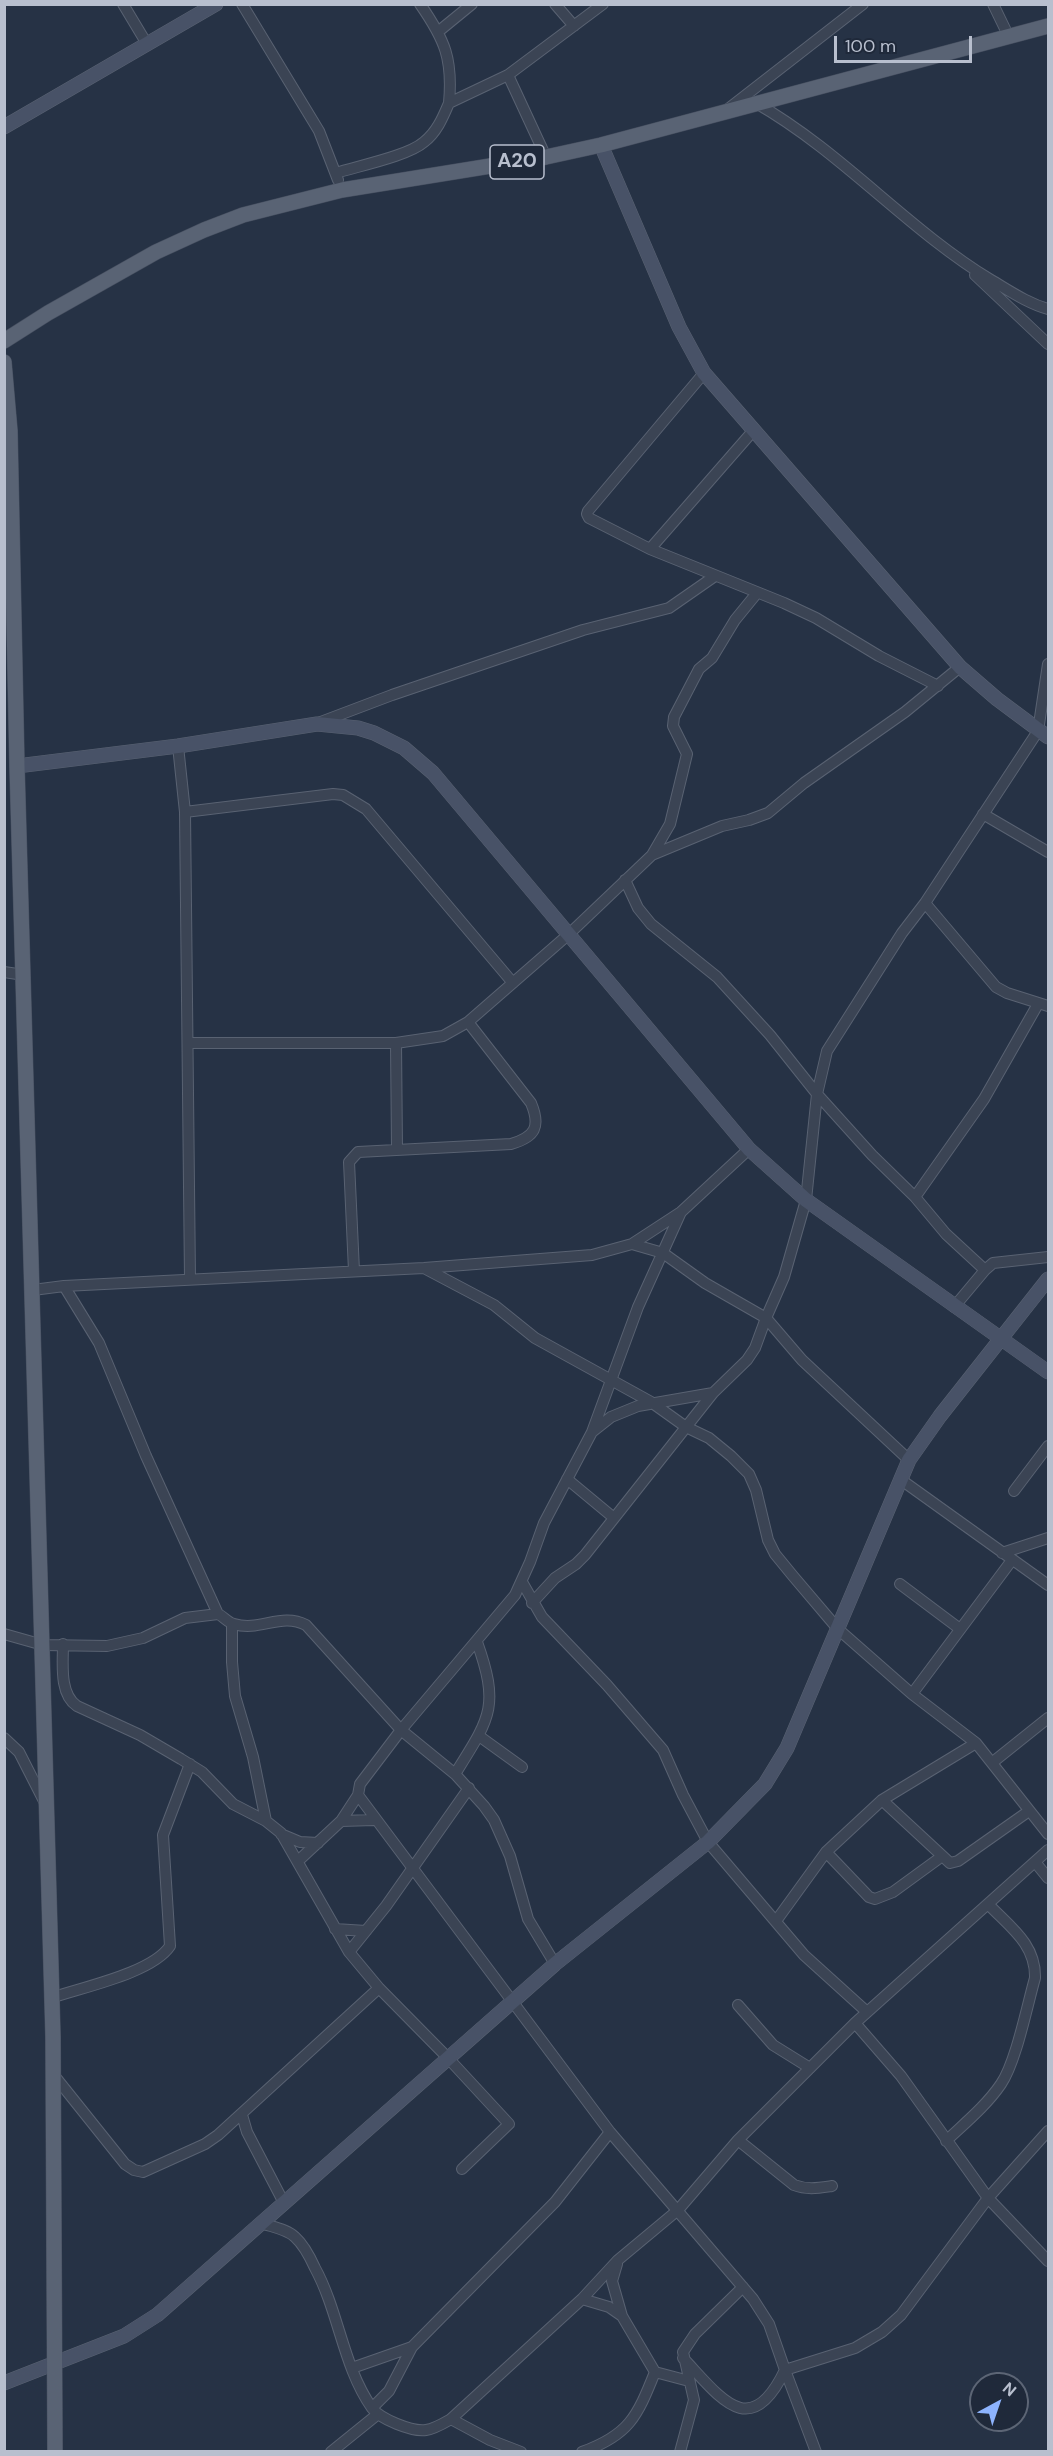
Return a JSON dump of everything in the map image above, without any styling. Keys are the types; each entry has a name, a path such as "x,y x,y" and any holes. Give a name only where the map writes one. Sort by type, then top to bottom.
{"main road":[{"name":"A20","path":"4,341 48,313 188,237 257,210 342,190 546,157 601,145 1048,26"},
{"path":"4,362 10,431 17,766 47,1808 53,2074 55,2451"}],"street":[{"path":"123,4 147,44"},
{"path":"4,127 216,4"},
{"path":"242,4 319,131 342,190"},
{"path":"336,173 409,151 424,143 441,121 449,103 451,80 449,61 439,31 420,4"},
{"path":"439,31 472,4"},
{"path":"555,4 574,26"},
{"path":"449,103 508,75 603,4"},
{"path":"726,111 863,4"},
{"path":"993,4 1009,37"},
{"path":"508,75 546,157"},
{"path":"756,103 814,141 960,261 1048,344"},
{"path":"601,145 679,327 704,373 960,667 1043,734"},
{"path":"960,261 1032,305 1048,309"},
{"path":"704,373 587,514 592,520 650,549 816,618 879,656 938,686"},
{"path":"650,549 753,431"},
{"path":"17,766 178,746 317,724 392,695 583,630 669,608 715,576"},
{"path":"188,1043 396,1043 443,1036 468,1022 569,934 652,855 670,824 687,754 673,726 674,717 699,669 712,658 735,620 758,593"},
{"path":"532,1603 560,1573 576,1564 585,1555 686,1427 714,1393 747,1360 755,1348 784,1277 806,1200 817,1094 832,1041 983,814 1043,734 1048,664"},
{"path":"652,855 715,828 768,813 825,767 896,718 960,667"},
{"path":"317,724 358,728 395,743 416,757 440,782 749,1149 806,1200 1048,1372"},
{"path":"178,746 185,812 190,1279"},
{"path":"185,812 333,794 353,800 366,809 513,982"},
{"path":"983,814 1048,852"},
{"path":"625,880 638,908 651,924 717,977 770,1035 817,1094 872,1155 915,1197 946,1234 985,1270"},
{"path":"915,1197 984,1100 1043,1005 996,987 925,903"},
{"path":"4,972 24,975"},
{"path":"354,1270 349,1162 358,1152 511,1144 526,1139 535,1129 537,1118 531,1103 468,1022"},
{"path":"396,1043 397,1149"},
{"path":"33,1290 64,1286 424,1268 592,1255 632,1244 681,1212 749,1149"},
{"path":"298,1861 341,1821 358,1795 360,1784 401,1730 501,1613 522,1582 544,1523 592,1432 638,1307 681,1212"},
{"path":"632,1244 663,1253 705,1283 766,1318 802,1360 909,1460"},
{"path":"954,1307 985,1270 1001,1261 1048,1257"},
{"path":"424,1268 494,1305 535,1338 610,1378 651,1402 686,1427 709,1438 749,1474 756,1490 768,1540 775,1554 838,1629 912,1694 976,1743 1048,1834"},
{"path":"4,2383 124,2336 142,2326 284,2204 555,1964 708,1842 765,1784 787,1748 909,1460 940,1416 1048,1279"},
{"path":"64,1286 99,1343 146,1456 218,1614 232,1624 262,1624 288,1618 306,1625 401,1730 470,1788 494,1820 510,1856 528,1919 555,1964"},
{"path":"592,1432 617,1414 651,1402 714,1393"},
{"path":"1014,1491 1048,1446"},
{"path":"567,1479 614,1518"},
{"path":"900,1479 1048,1585"},
{"path":"1002,1553 1048,1538"},
{"path":"912,1694 1012,1560"},
{"path":"522,1582 542,1617 607,1685 663,1750 682,1795 708,1842 804,1955 867,2012"},
{"path":"900,1584 960,1629"},
{"path":"4,1634 43,1645 107,1646 127,1643 185,1618 218,1614"},
{"path":"232,1624 235,1696 253,1757 266,1821"},
{"path":"455,1774 479,1736 489,1713 491,1689 489,1675 477,1642"},
{"path":"63,1644 66,1695 73,1703 140,1735 190,1764 202,1772 233,1804 266,1821 281,1833 300,1842 318,1843"},
{"path":"993,1762 1048,1718"},
{"path":"479,1736 522,1767"},
{"path":"4,1738 19,1752 47,1808"},
{"path":"776,1921 826,1852 882,1800 976,1743"},
{"path":"51,1998 140,1969 170,1946 163,1835 190,1764"},
{"path":"349,1952 414,1869 470,1788"},
{"path":"358,1795 374,1820 414,1869 610,2132 743,2287 769,2324 816,2451"},
{"path":"882,1800 950,1863 958,1861 1029,1811"},
{"path":"341,1821 374,1820"},
{"path":"281,1833 349,1952 379,1988 509,2124 462,2169"},
{"path":"261,2223 295,2236 307,2252 328,2291 352,2368 375,2411 412,2430 428,2430 451,2419 582,2299 618,2260 678,2210 738,2140 855,2023 1048,1850"},
{"path":"826,1852 869,1897 875,1899 893,1892 941,1857"},
{"path":"1035,1862 1048,1878"},
{"path":"946,2141 988,2102 1003,2082 1011,2063 1035,1978 1035,1964 1029,1948 988,1904"},
{"path":"335,1929 366,1931"},
{"path":"53,2074 125,2164 134,2170 143,2172 205,2144 242,2115 379,1988"},
{"path":"738,2004 773,2045 810,2068"},
{"path":"855,2023 901,2076 988,2199 1048,2261"},
{"path":"242,2115 256,2149 284,2204"},
{"path":"683,2358 717,2393 742,2410 748,2410 770,2395 785,2370 855,2348 882,2332 901,2314 988,2199 1048,2131"},
{"path":"331,2451 375,2411 389,2391 412,2347 555,2202 610,2132"},
{"path":"738,2140 794,2185 817,2189 832,2186"},
{"path":"618,2260 612,2281 622,2316 655,2372 689,2381"},
{"path":"680,2451 693,2407 683,2352 695,2334 743,2287"},
{"path":"582,2299 609,2307 622,2316"},
{"path":"352,2368 412,2347"},
{"path":"582,2451 603,2444 619,2435 628,2426 655,2372"},
{"path":"451,2419 520,2451"}]}
